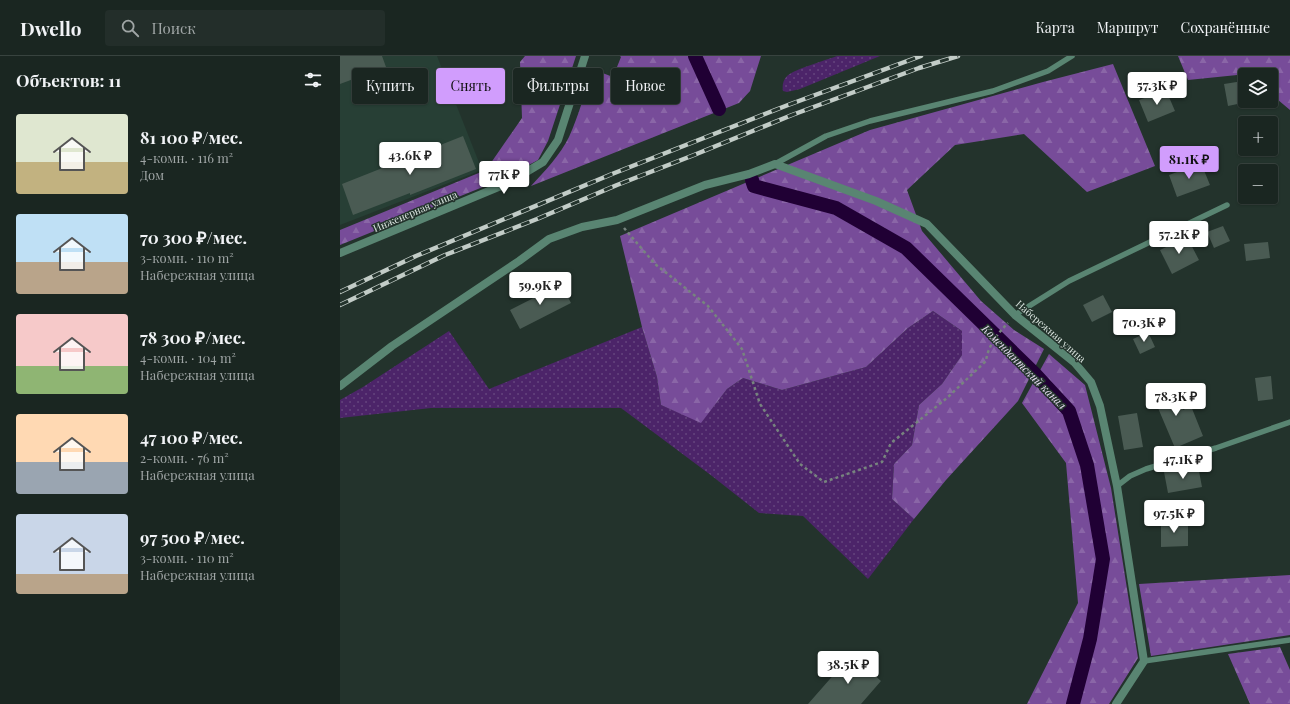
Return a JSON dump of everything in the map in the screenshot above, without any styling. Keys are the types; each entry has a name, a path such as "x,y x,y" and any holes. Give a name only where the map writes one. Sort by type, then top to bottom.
{"street":[{"name":"Инженерная улица","path":"340,253 508,183 544,162 558,140 586,56"},
{"path":"340,386 392,346 520,261 549,239 582,227 617,220 705,185 749,174 775,164"},
{"name":"Набережная улица","path":"775,164 876,201 927,224 1015,315 1074,362 1091,382 1100,406 1117,486 1144,661"},
{"path":"1116,704 1144,661"}],"lane":[{"path":"775,164 826,136 870,121 992,91 1048,70 1072,56"},
{"path":"1015,315 1069,281 1227,205"},
{"path":"1117,486 1130,476 1146,469 1216,448 1290,422"},
{"path":"1144,661 1290,640"}],"path":[{"path":"617,220 655,264 708,306 742,348 760,404 800,464 824,482 882,462 891,443 947,398 986,361 988,351 999,331 1015,315"}],"shaded area":[{"path":"340,56 437,56 442,68 436,68 436,104 456,104 482,170 340,225"},
{"path":"837,56 880,56 800,89 787,92 783,91 785,79 791,73"},
{"path":"933,311 962,331 962,355 942,384 919,405 912,445 894,464 892,499 914,519 868,579 803,516 759,513 621,408 431,408 340,418 340,400 363,387 449,331 489,389 642,327 657,377 661,405 701,422 727,389 743,378 782,390 866,367 908,328"}],"green space":[{"path":"525,56 576,56 572,68 520,68 520,62"},
{"path":"620,56 761,56 750,91 739,103 531,186 547,169 565,144 573,129 581,104 603,104 603,73 611,76 611,104 680,104 680,68 617,68 621,57"},
{"path":"1178,56 1290,56 1290,110 1278,100 1278,68 1238,68 1238,75 1188,80"},
{"path":"1113,64 1155,166 1087,192 1024,134 955,145 907,190 922,231 981,301 1014,330 1044,349 1018,401 946,480 914,519 892,499 894,464 912,445 919,405 942,384 962,355 962,331 933,311 908,328 866,367 782,390 743,378 727,389 701,423 661,405 657,377 642,327 620,236 870,130"},
{"path":"522,104 560,104 548,141 538,160 505,178 340,245 340,230 486,170 522,118"},
{"path":"1049,354 1085,385 1111,488 1138,658 1109,704 1027,704 1078,603 1066,463 1022,403"},
{"path":"1290,575 1290,635 1151,656 1139,584"},
{"path":"1280,647 1290,670 1290,704 1250,704 1228,654"}],"building":[{"path":"340,56 382,56 386,67 352,68 352,80 340,84"},
{"path":"1238,82 1238,104 1228,106 1224,84"},
{"path":"1166,90 1175,111 1148,122 1139,100"},
{"path":"463,136 476,169 410,195 410,193 353,215 342,184"},
{"path":"1201,163 1210,185 1177,197 1169,175"},
{"path":"1223,226 1230,241 1214,248 1207,232"},
{"path":"1187,237 1199,260 1172,274 1160,250"},
{"path":"1268,242 1270,258 1246,261 1244,244"},
{"path":"561,284 571,303 520,329 510,310"},
{"path":"1103,295 1112,312 1092,322 1083,305"},
{"path":"1148,332 1155,347 1140,354 1133,339"},
{"path":"1271,376 1273,399 1258,401 1255,378"},
{"path":"1171,384 1183,410 1191,406 1203,436 1175,448 1158,408 1154,409 1148,395"},
{"path":"1137,413 1143,447 1124,450 1118,416"},
{"path":"1198,466 1202,487 1168,493 1164,472"},
{"path":"1161,521 1188,521 1188,546 1161,547"},
{"path":"851,655 881,681 861,704 808,704"}],"waterway":[{"name":"Комендантский канал","path":"695,56 719,109"},
{"name":"Комендантский канал","path":"752,180 754,186 836,208 906,248 1034,373 1069,411 1087,465 1103,559 1090,639 1073,704"}],"railway":[{"path":"340,292 416,256 612,174 788,105 921,56"},
{"path":"340,305 445,255 537,219 617,185 792,115 919,68 958,56"}]}
